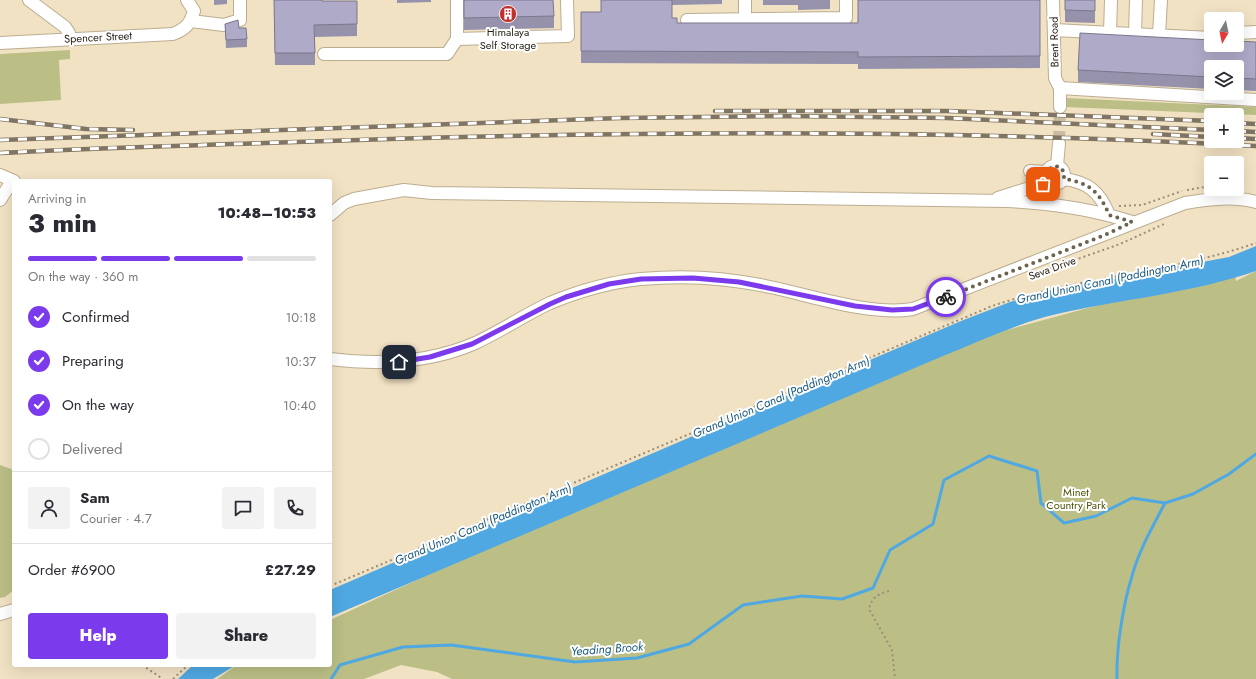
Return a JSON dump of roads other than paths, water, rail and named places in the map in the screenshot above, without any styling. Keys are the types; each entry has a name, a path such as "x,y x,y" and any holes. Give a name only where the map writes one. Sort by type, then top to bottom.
{"street":[{"path":"29,0 65,27 69,33 69,39"},
{"path":"187,0 194,12 191,21 224,25 240,20 240,0"},
{"path":"324,54 447,54 457,39 457,0"},
{"path":"457,39 568,36 567,0"},
{"path":"745,0 745,19"},
{"path":"686,20 846,18 846,0"},
{"name":"Brent Road","path":"1053,0 1055,78 1060,88 1060,107"},
{"path":"1110,32 1111,0"},
{"path":"1135,34 1136,0"},
{"path":"1159,35 1161,0"},
{"name":"Spencer Street","path":"0,43 173,34 184,30 191,21"},
{"path":"1054,30 1204,38"},
{"path":"1244,33 1256,32"},
{"path":"1060,88 1256,100"},
{"path":"1057,166 1059,143"},
{"path":"992,201 1047,177 1052,166 1057,166"},
{"path":"1030,171 1047,177 1057,185 1064,179 1064,172 1057,166"},
{"path":"0,175 12,181"},
{"path":"1064,179 1085,183 1093,189 1103,201 1109,215"},
{"path":"0,200 12,182"},
{"path":"332,213 344,203 354,199 404,190 432,193 540,193 1033,202 1109,215 1132,222"},
{"name":"Seva Drive","path":"332,359 399,362 430,357 472,344 566,297 609,284 641,279 683,278 739,282 855,306 892,310 913,309 1098,238 1132,222 1185,203 1203,200 1237,198 1256,202"},
{"path":"0,614 12,611"}],"water":[{"name":"Grand Union Canal (Paddington Arm)","path":"1256,246 1256,271 1207,285 1057,314 1014,327 332,616 332,589 418,552 529,509 543,501 588,481 961,321 1010,302 1047,291 1229,257"},
{"path":"191,667 233,667 213,679 178,679"}],"waterway":[{"name":"Yeading Brook","path":"331,679 340,665 403,647 451,645 575,662 637,658 689,644 743,605 802,596 842,599 873,588 890,550 933,524 944,480 989,456 1037,471 1041,503 1064,523 1096,516 1132,498 1165,503 1193,494 1229,474 1256,454"},
{"path":"1117,679 1119,641 1123,613 1129,588 1142,548 1165,503"}],"tunnel":[{"path":"1059,143 1060,107"}],"railway":[{"path":"715,111 947,111 1204,121"},
{"path":"0,140 621,118 784,116 947,118 1204,130"},
{"path":"0,119 86,129 133,130"},
{"path":"1244,123 1256,124"},
{"path":"1244,131 1256,132"},
{"path":"0,153 99,148 389,139 760,133 1008,136 1256,146"},
{"path":"1153,134 1204,137"},
{"path":"1244,138 1256,139"}],"place":[{"name":"Himalaya Self Storage","path":"508,14"}],"park label":[{"name":"Minet Country Park","path":"1076,498"}]}
